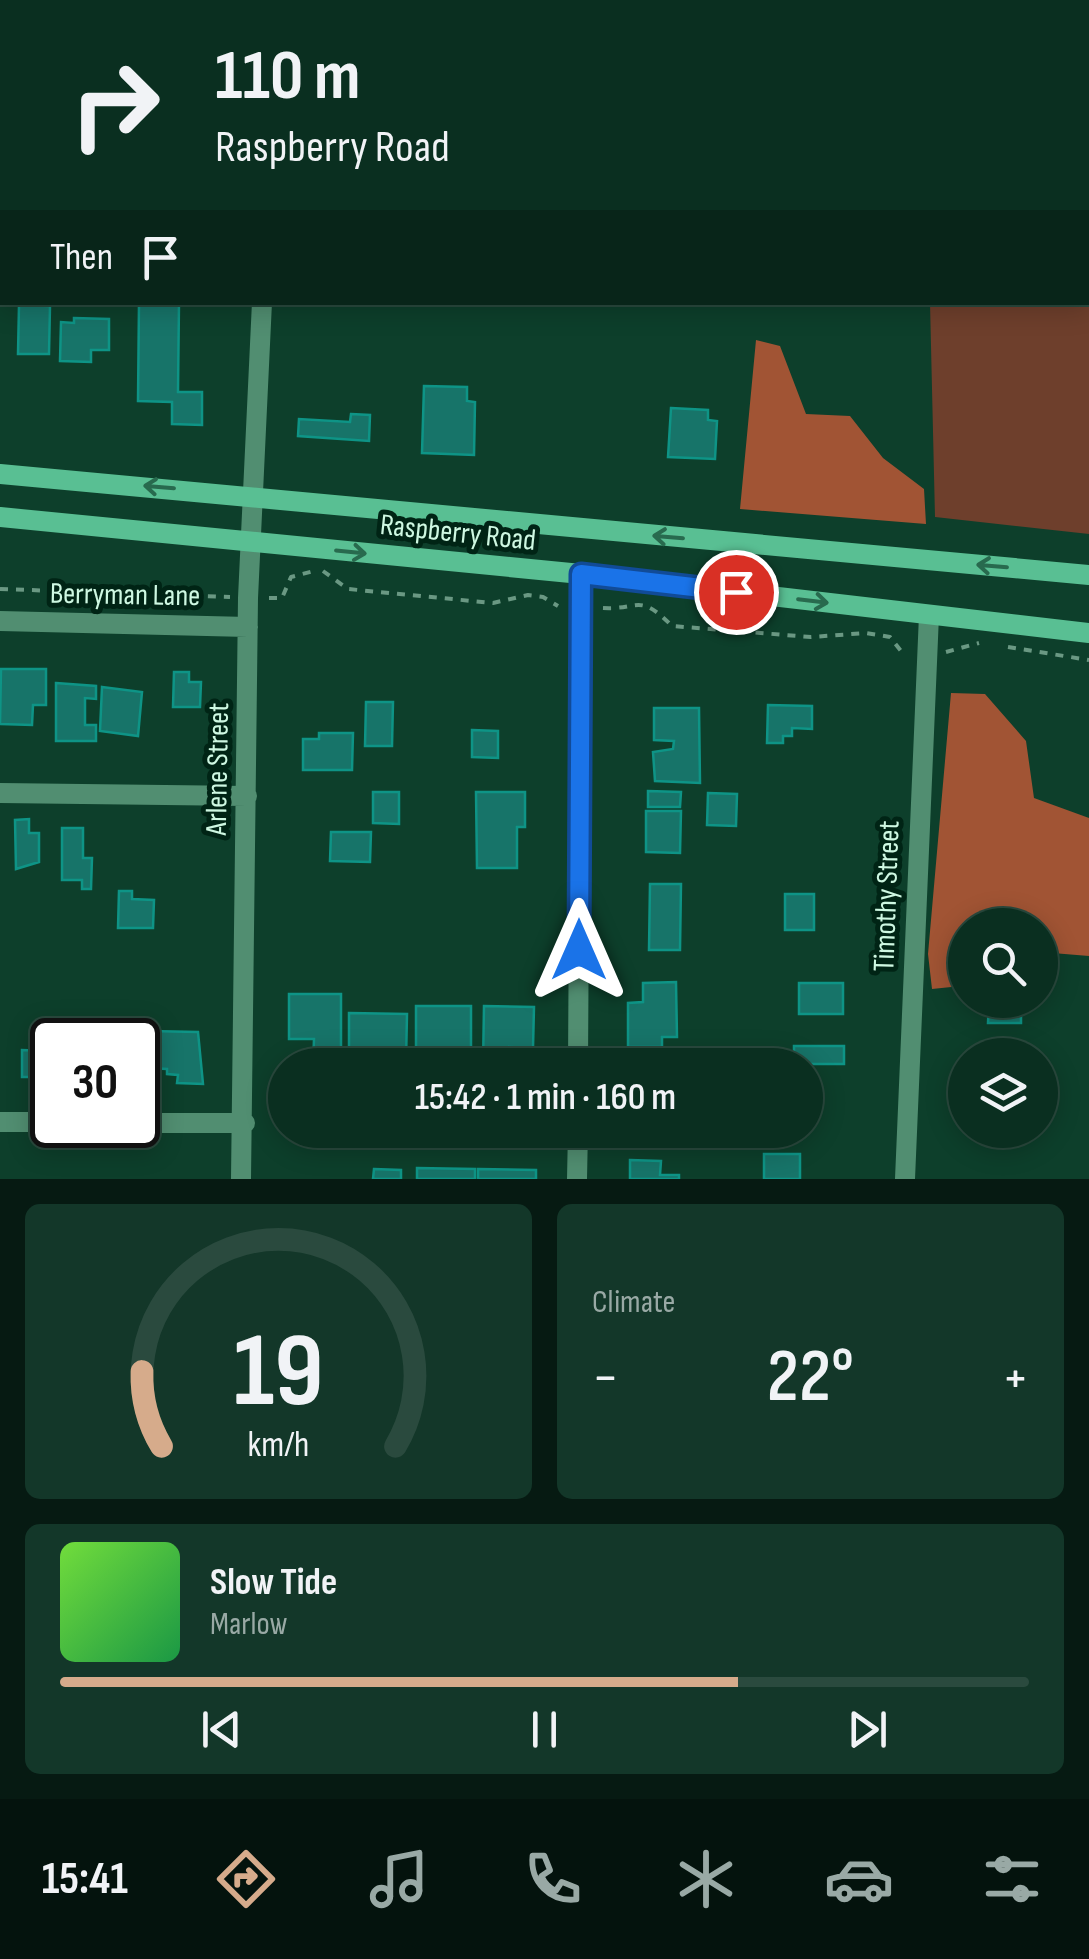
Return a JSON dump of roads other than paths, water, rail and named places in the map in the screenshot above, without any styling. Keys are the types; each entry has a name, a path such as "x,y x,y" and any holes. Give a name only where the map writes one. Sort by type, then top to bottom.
{"main road":[{"name":"Raspberry Road","path":"0,474 1089,575"},
{"name":"Raspberry Road","path":"0,517 581,574 1089,633"}],"street":[{"name":"Arlene Street","path":"241,1179 245,1123 248,598 254,542 262,305"},
{"path":"578,1048 581,574"},
{"name":"Timothy Street","path":"905,1179 929,615"},
{"name":"Berryman Lane","path":"0,621 248,626"},
{"path":"0,793 246,796"},
{"path":"0,1122 30,1122"},
{"path":"160,1122 245,1123"},
{"path":"577,1179 578,1148"}]}
